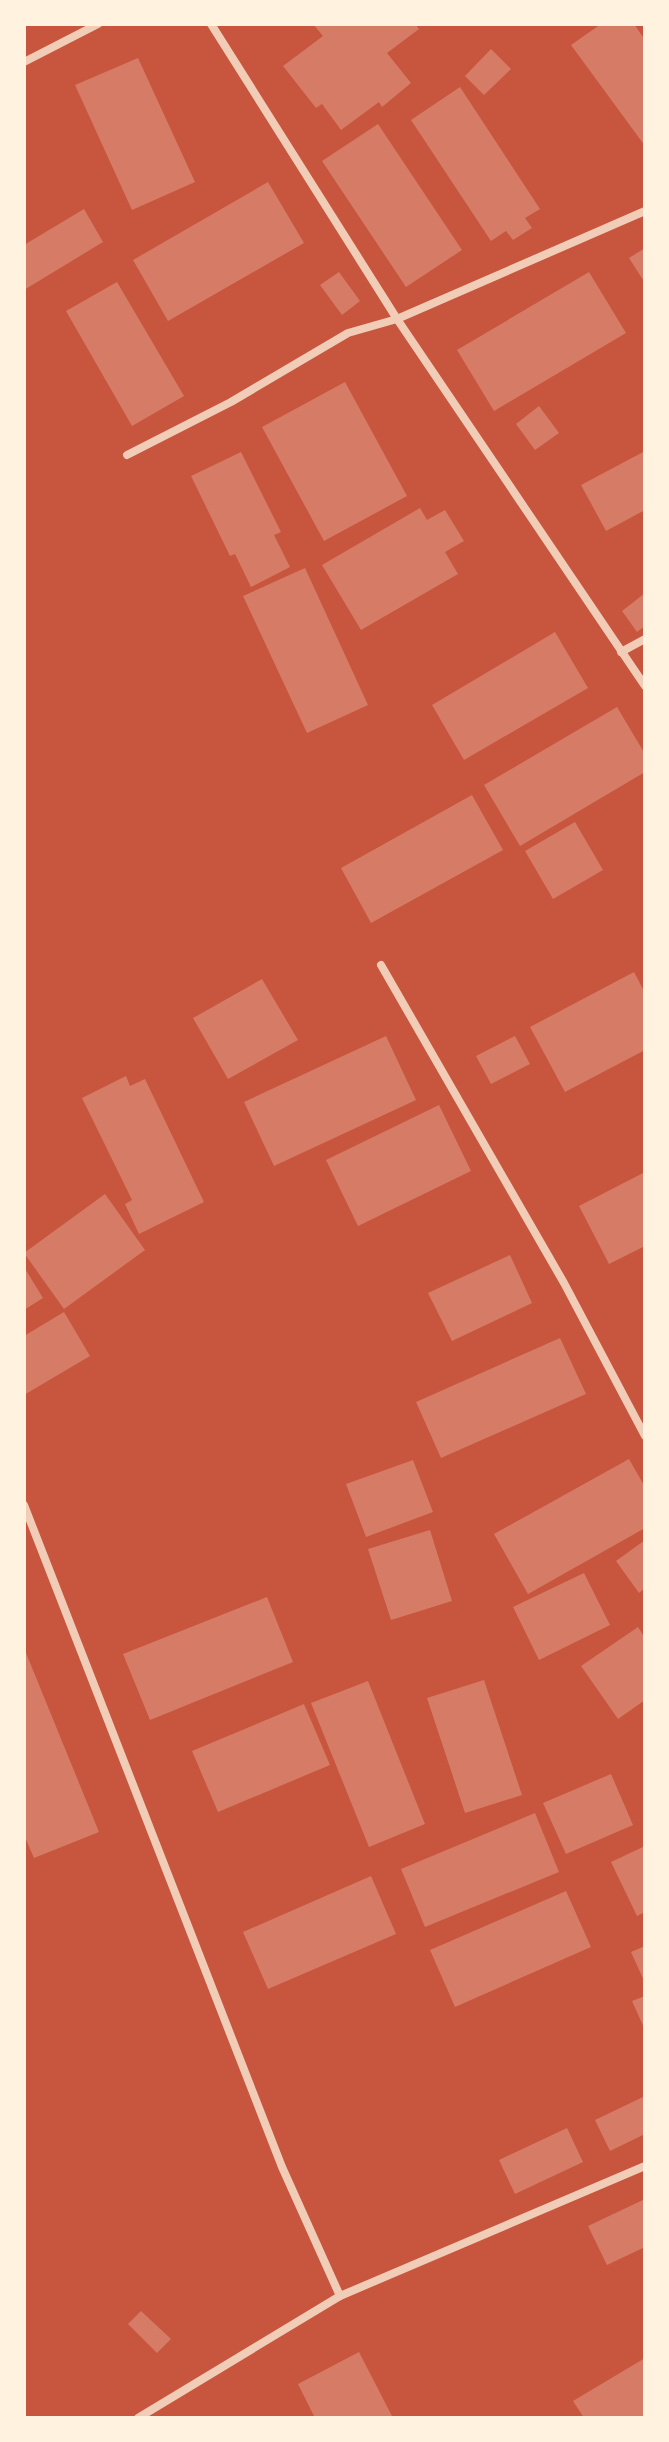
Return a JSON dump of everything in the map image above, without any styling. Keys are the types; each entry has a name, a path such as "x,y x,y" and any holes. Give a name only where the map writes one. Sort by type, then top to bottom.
{"street":[{"path":"24,62 98,24"},
{"path":"211,24 397,319 645,686"},
{"path":"127,455 243,396 348,333 397,319 645,211"},
{"path":"621,652 645,639"},
{"path":"381,965 564,1283 645,1436"},
{"path":"24,1505 282,2167 340,2296"},
{"path":"138,2418 340,2296 645,2166"}],"building":[{"path":"313,24 415,24 419,29 387,53 411,83 382,107 379,102 341,130 322,104 316,108 283,66 323,36"},
{"path":"601,24 634,24 645,40 645,146 571,45"},
{"path":"491,49 511,69 484,95 465,76"},
{"path":"138,58 195,182 132,210 75,85"},
{"path":"460,87 540,209 525,218 532,228 513,240 506,231 491,241 411,120"},
{"path":"378,124 462,250 406,287 322,161"},
{"path":"268,182 304,243 168,321 133,260"},
{"path":"84,209 103,242 24,290 24,245"},
{"path":"645,248 645,283 629,258"},
{"path":"339,272 360,301 342,315 320,285"},
{"path":"589,272 626,333 494,411 457,350"},
{"path":"117,282 184,396 132,426 66,311"},
{"path":"345,382 407,496 324,541 262,427"},
{"path":"539,406 559,433 535,450 516,424"},
{"path":"645,451 645,510 606,531 581,485"},
{"path":"241,452 281,532 274,535 290,567 251,587 235,554 230,556 191,476"},
{"path":"420,508 427,520 445,510 464,541 445,552 458,574 361,630 322,565"},
{"path":"305,568 368,705 307,733 243,596"},
{"path":"645,593 645,626 637,632 622,611"},
{"path":"555,632 588,688 464,760 432,705"},
{"path":"617,707 645,754 645,772 520,846 484,785"},
{"path":"472,795 503,850 371,923 341,868"},
{"path":"575,822 603,870 553,899 525,851"},
{"path":"634,972 645,993 645,1050 565,1092 530,1027"},
{"path":"262,979 298,1040 228,1079 193,1018"},
{"path":"386,1036 416,1100 274,1166 244,1102"},
{"path":"515,1036 530,1064 491,1084 476,1056"},
{"path":"126,1076 130,1086 145,1079 204,1202 139,1234 125,1204 132,1200 82,1098"},
{"path":"439,1105 471,1171 358,1226 326,1160"},
{"path":"645,1172 645,1246 609,1264 579,1206"},
{"path":"105,1194 145,1250 64,1309 24,1253"},
{"path":"510,1255 532,1303 452,1341 428,1293"},
{"path":"24,1267 43,1298 24,1310"},
{"path":"64,1312 90,1356 24,1395 24,1336"},
{"path":"560,1338 586,1394 441,1458 416,1402"},
{"path":"629,1459 645,1487 645,1528 528,1594 494,1534"},
{"path":"413,1460 433,1512 366,1537 346,1484"},
{"path":"430,1530 452,1601 391,1620 368,1549"},
{"path":"645,1540 645,1588 639,1593 616,1561"},
{"path":"584,1573 610,1625 539,1660 513,1607"},
{"path":"267,1597 293,1662 150,1720 123,1654"},
{"path":"638,1627 645,1638 645,1700 618,1719 581,1666"},
{"path":"24,1648 99,1832 34,1858 24,1835"},
{"path":"484,1680 522,1795 465,1813 427,1698"},
{"path":"368,1681 425,1824 369,1847 311,1703"},
{"path":"304,1704 330,1765 218,1812 192,1751"},
{"path":"611,1774 633,1825 566,1854 543,1803"},
{"path":"535,1813 559,1872 425,1927 401,1869"},
{"path":"645,1846 645,1912 637,1916 611,1862"},
{"path":"371,1876 396,1934 268,1989 243,1932"},
{"path":"566,1891 591,1947 455,2007 430,1950"},
{"path":"645,1946 645,1983 631,1952"},
{"path":"645,1996 645,2030 632,2001"},
{"path":"645,2096 645,2134 610,2151 595,2120"},
{"path":"567,2128 583,2162 515,2194 499,2160"},
{"path":"645,2199 645,2247 607,2265 588,2226"},
{"path":"141,2311 171,2339 157,2353 128,2324"},
{"path":"359,2352 393,2418 315,2418 298,2384"},
{"path":"645,2358 645,2418 584,2418 573,2401"}]}
